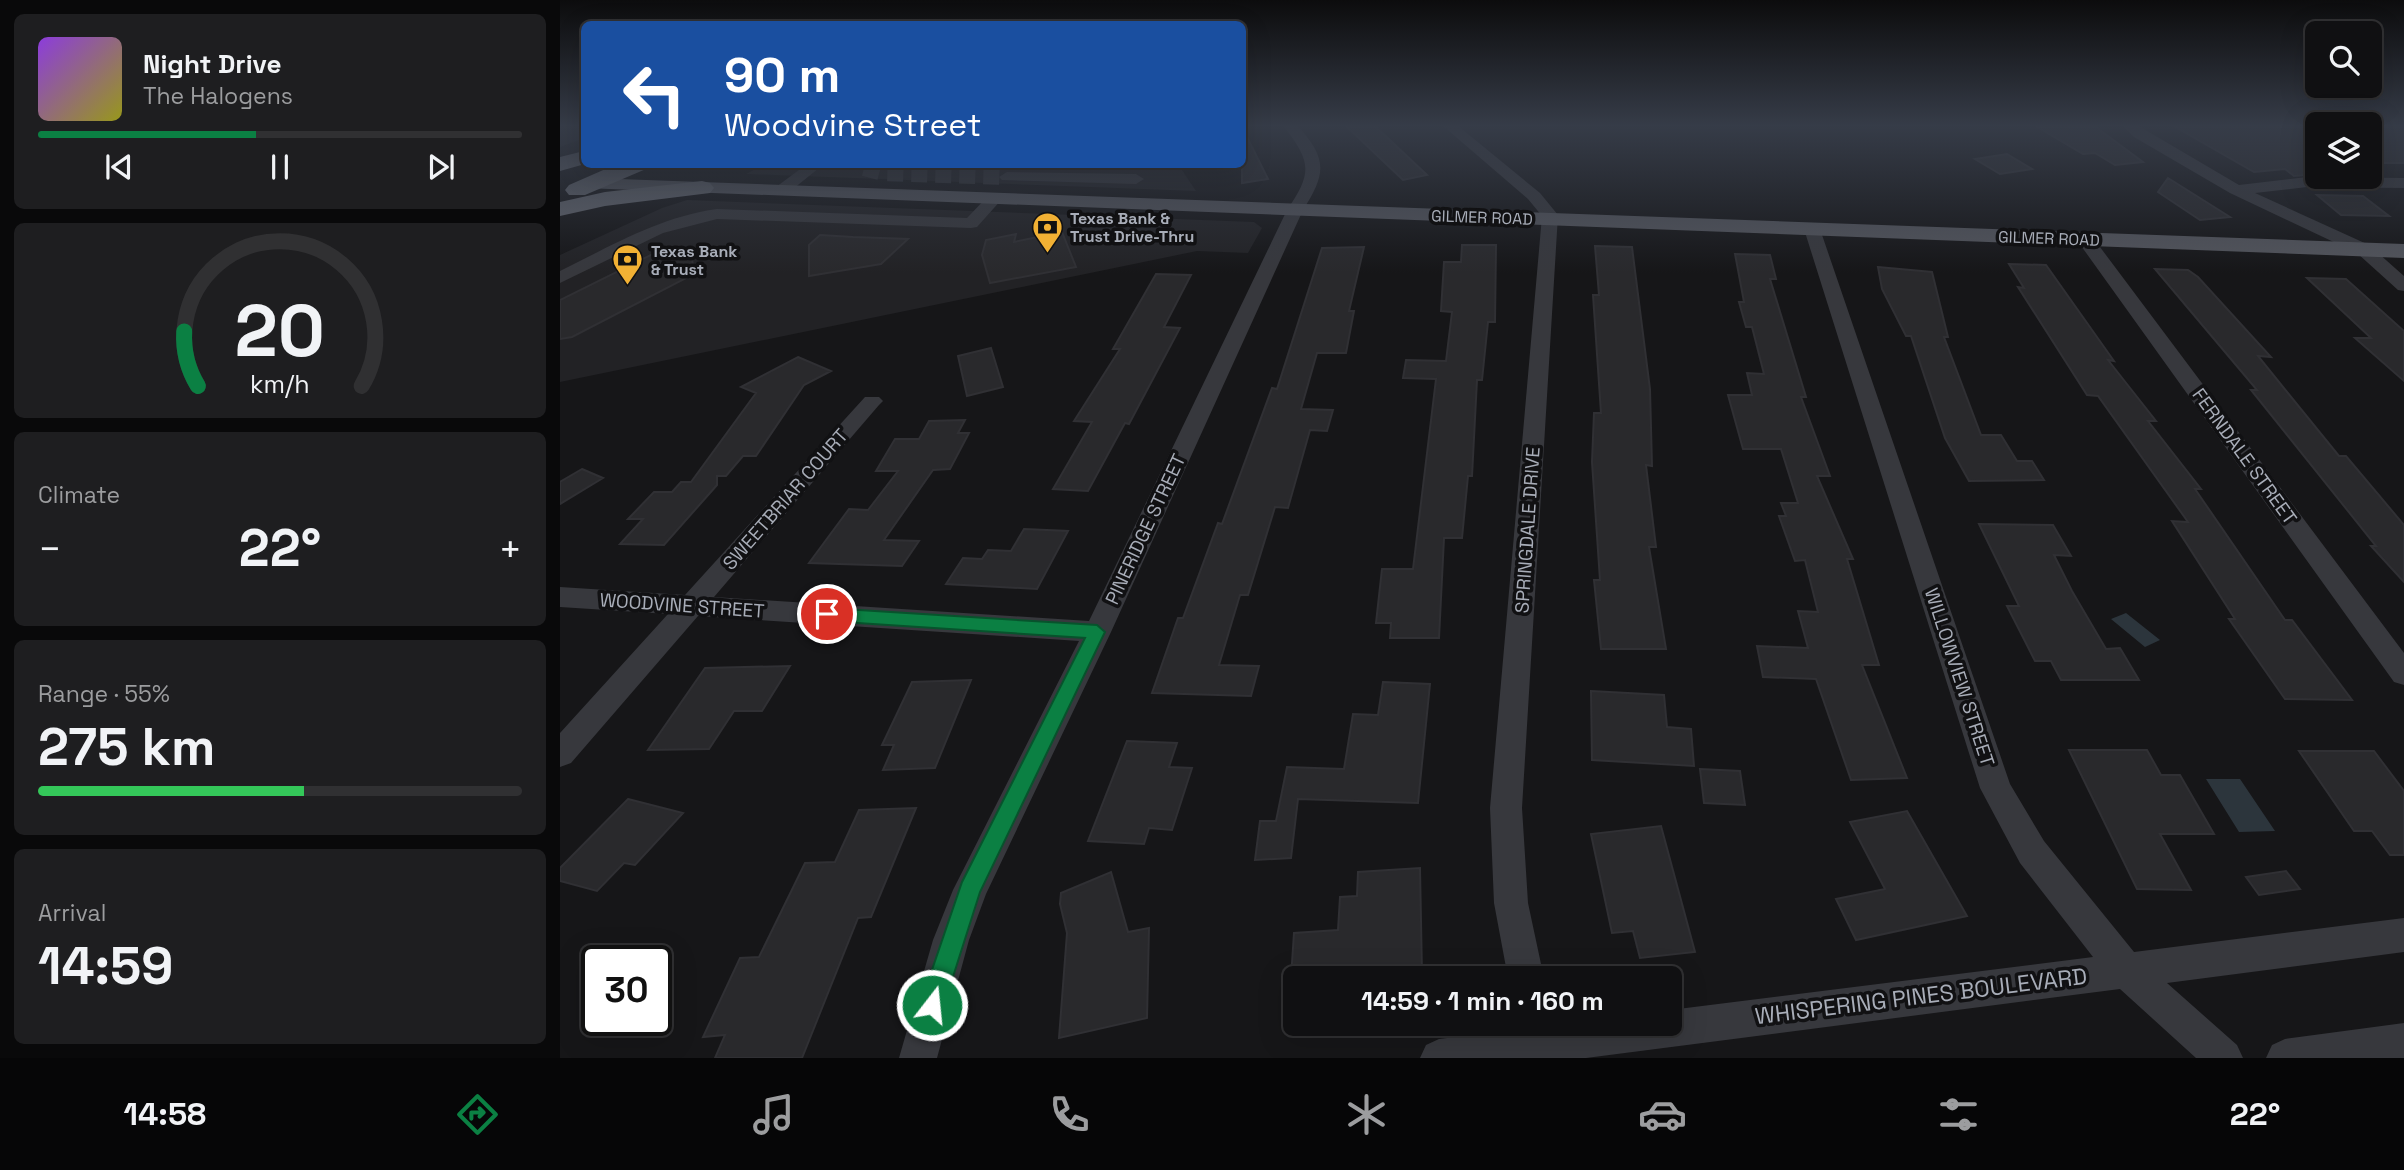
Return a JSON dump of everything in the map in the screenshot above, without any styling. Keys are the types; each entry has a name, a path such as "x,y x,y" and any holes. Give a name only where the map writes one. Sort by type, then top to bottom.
{"highway":[{"path":"560,176 584,174"},
{"name":"GILMER ROAD","path":"560,183 589,174"},
{"path":"560,197 590,174"},
{"path":"660,174 702,187"},
{"path":"560,209 621,197 702,187"}],"main road":[{"name":"GILMER ROAD","path":"593,174 702,187 2404,251"}],"street":[{"path":"782,190 803,174"},
{"path":"560,278 671,225 707,215 971,223 984,198 1009,174"},
{"name":"PINERIDGE STREET","path":"918,1058 951,940 970,890 1097,632 1295,210 1315,174"},
{"path":"1508,174 1546,208 1550,219"},
{"path":"2209,174 2236,190 2362,249 2404,286"},
{"path":"1007,177 1136,179 1112,203"},
{"path":"2236,190 2307,182 2404,184"},
{"name":"SPRINGDALE DRIVE","path":"1524,966 1511,903 1506,808 1550,219"},
{"name":"WILLOWVIEW STREET","path":"1812,229 1996,788 2032,852 2126,970 2224,1058"},
{"name":"FERNDALE STREET","path":"2085,239 2404,674"},
{"name":"SWEETBRIAR COURT","path":"560,754 872,401"},
{"name":"WOODVINE STREET","path":"560,597 1097,632"},
{"name":"WHISPERING PINES BOULEVARD","path":"1438,1058 1542,1042 2404,935"},
{"path":"2285,1058 2404,1042"}],"shaded area":[{"path":"756,174 1185,174 1196,191"},
{"path":"687,200 1254,222 1262,228 1248,253 1197,251 560,382 560,255 662,208"},
{"path":"2126,613 2160,640 2145,647 2111,619"},
{"path":"2206,779 2240,779 2275,831 2239,832"}],"building":[{"path":"1242,174 1266,174 1268,179 1242,183"},
{"path":"1397,174 1427,175 1403,180"},
{"path":"2168,178 2230,217 2200,220 2158,192"},
{"path":"2317,195 2363,196 2389,216 2341,215"},
{"path":"1062,232 1076,267 990,283 982,255 986,240 1016,234 1014,242"},
{"path":"820,235 908,239 881,264 809,276 809,245"},
{"path":"1462,245 1496,245 1495,322 1488,322 1482,380 1477,380 1472,476 1468,476 1462,538 1444,538 1439,638 1390,638 1391,623 1376,623 1382,569 1413,569 1436,379 1403,378 1406,360 1446,361 1452,312 1441,311 1444,262 1461,262"},
{"path":"1595,246 1632,247 1650,389 1652,466 1646,465 1656,547 1649,547 1666,649 1601,649 1594,580 1600,580 1592,462 1594,413 1601,413 1593,295 1599,295"},
{"path":"1364,247 1349,311 1354,311 1346,353 1317,353 1301,409 1333,410 1327,431 1310,430 1288,508 1275,507 1248,595 1240,595 1219,665 1259,666 1251,696 1152,693 1178,618 1183,618 1218,523 1222,524 1272,388 1277,389 1322,248"},
{"name":"Texas Bank & Trust","path":"665,248 691,250 694,274 572,337 560,339 560,300"},
{"path":"1735,254 1770,255 1776,279 1770,279 1806,397 1801,397 1830,476 1817,476 1853,559 1847,559 1879,665 1862,665 1907,778 1851,780 1816,679 1763,677 1757,646 1808,648 1798,611 1818,612 1805,560 1795,561 1779,516 1786,516 1781,503 1798,503 1781,449 1743,449 1728,395 1752,395 1747,373 1764,374 1752,327 1746,327 1739,302 1744,302"},
{"path":"2009,264 2046,265 2114,361 2108,360 2156,421 2148,421 2201,489 2195,489 2285,620 2292,620 2352,700 2285,699 2229,619 2235,619 2172,521 2188,522 2098,396 2087,395 2018,287 2024,288"},
{"path":"1878,267 1932,272 1948,337 1944,337 1981,435 2001,435 2017,461 2032,461 2044,480 1969,481 1945,438 1911,336 1906,336 1882,289"},
{"path":"2155,269 2188,270 2198,277 2271,357 2258,356 2339,456 2346,456 2404,525 2404,582 2371,546 2376,546 2251,390 2257,390"},
{"path":"1156,274 1191,275 1164,327 1180,328 1129,424 1125,423 1088,491 1053,489 1092,422 1074,421 1120,349 1113,349"},
{"path":"2307,278 2346,279 2404,331 2404,381 2355,338 2371,338"},
{"path":"991,348 1003,387 967,396 958,356"},
{"path":"798,357 831,371 804,385 756,456 743,456 726,476 717,476 717,485 664,545 620,544 643,519 628,519 654,492 672,492 681,482 691,482 756,393 741,387"},
{"path":"965,420 958,433 969,433 950,469 933,470 884,540 919,541 902,566 809,563 849,509 868,510 898,471 876,471 895,439 919,439 929,421"},
{"path":"582,469 603,478 560,504 560,482"},
{"path":"1979,524 2053,525 2071,556 2054,555 2072,591 2106,649 2120,648 2139,680 2061,680 2051,661 2035,661 2007,606 2019,606"},
{"path":"1024,529 1068,531 1037,589 946,584 963,558 982,559 988,550 1011,551"},
{"path":"790,666 762,711 734,711 709,749 648,750 705,668"},
{"path":"971,680 935,768 883,770 894,745 882,745 912,682"},
{"path":"1383,682 1430,684 1418,803 1298,799 1291,858 1255,860 1260,821 1276,821 1287,767 1344,769 1353,714 1378,715"},
{"path":"1591,691 1664,695 1667,727 1691,729 1694,766 1592,760"},
{"path":"1127,741 1177,743 1169,767 1192,768 1172,830 1149,828 1144,844 1088,841"},
{"path":"2069,750 2147,750 2161,775 2180,775 2214,834 2160,834 2191,890 2137,889"},
{"path":"2299,751 2374,751 2404,791 2404,855 2390,855 2372,831 2354,831"},
{"path":"1700,769 1740,771 1745,805 1704,803"},
{"path":"628,799 683,813 635,865 624,863 597,891 560,881 560,868"},
{"path":"916,808 871,917 858,918 802,1058 715,1058 725,1035 703,1037 740,958 759,957 805,863 835,862 859,810"},
{"path":"1907,811 1967,916 1856,940 1836,899 1885,889 1850,822"},
{"path":"1661,826 1695,952 1640,958 1633,931 1612,933 1591,834"},
{"path":"1420,868 1422,966 1292,966 1294,933 1338,930 1340,897 1357,896 1358,872"},
{"path":"2286,871 2300,889 2259,895 2246,877"},
{"path":"1111,872 1128,932 1149,928 1147,1018 1059,1038 1067,933 1060,904 1061,893"}],"tunnel":[{"path":"926,174 1007,177"}],"place":[{"name":"Texas Bank & Trust Drive-Thru","path":"1047,254"},
{"name":"Texas Bank & Trust","path":"628,287"}],"route":[{"path":"827,614 1097,632 970,890 951,940 932,1005"}]}
